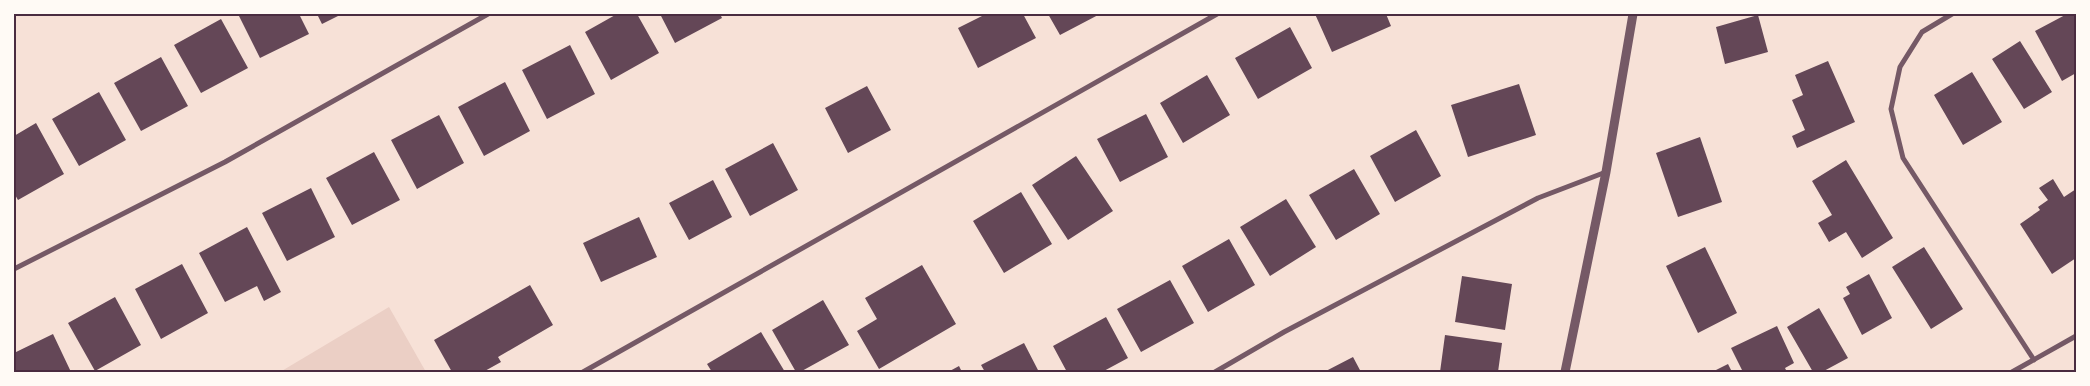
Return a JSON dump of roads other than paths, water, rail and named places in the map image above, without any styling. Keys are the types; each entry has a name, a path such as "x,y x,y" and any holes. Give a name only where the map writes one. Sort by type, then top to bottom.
{"street":[{"path":"14,269 225,162 488,14"},
{"path":"584,372 1217,14"},
{"path":"1565,372 1606,172 1633,14"},
{"path":"1952,14 1922,32 1900,68 1891,109 1902,158 2034,360"},
{"path":"1215,372 1284,332 1538,198 1606,172"},
{"path":"2012,372 2076,336"}]}
